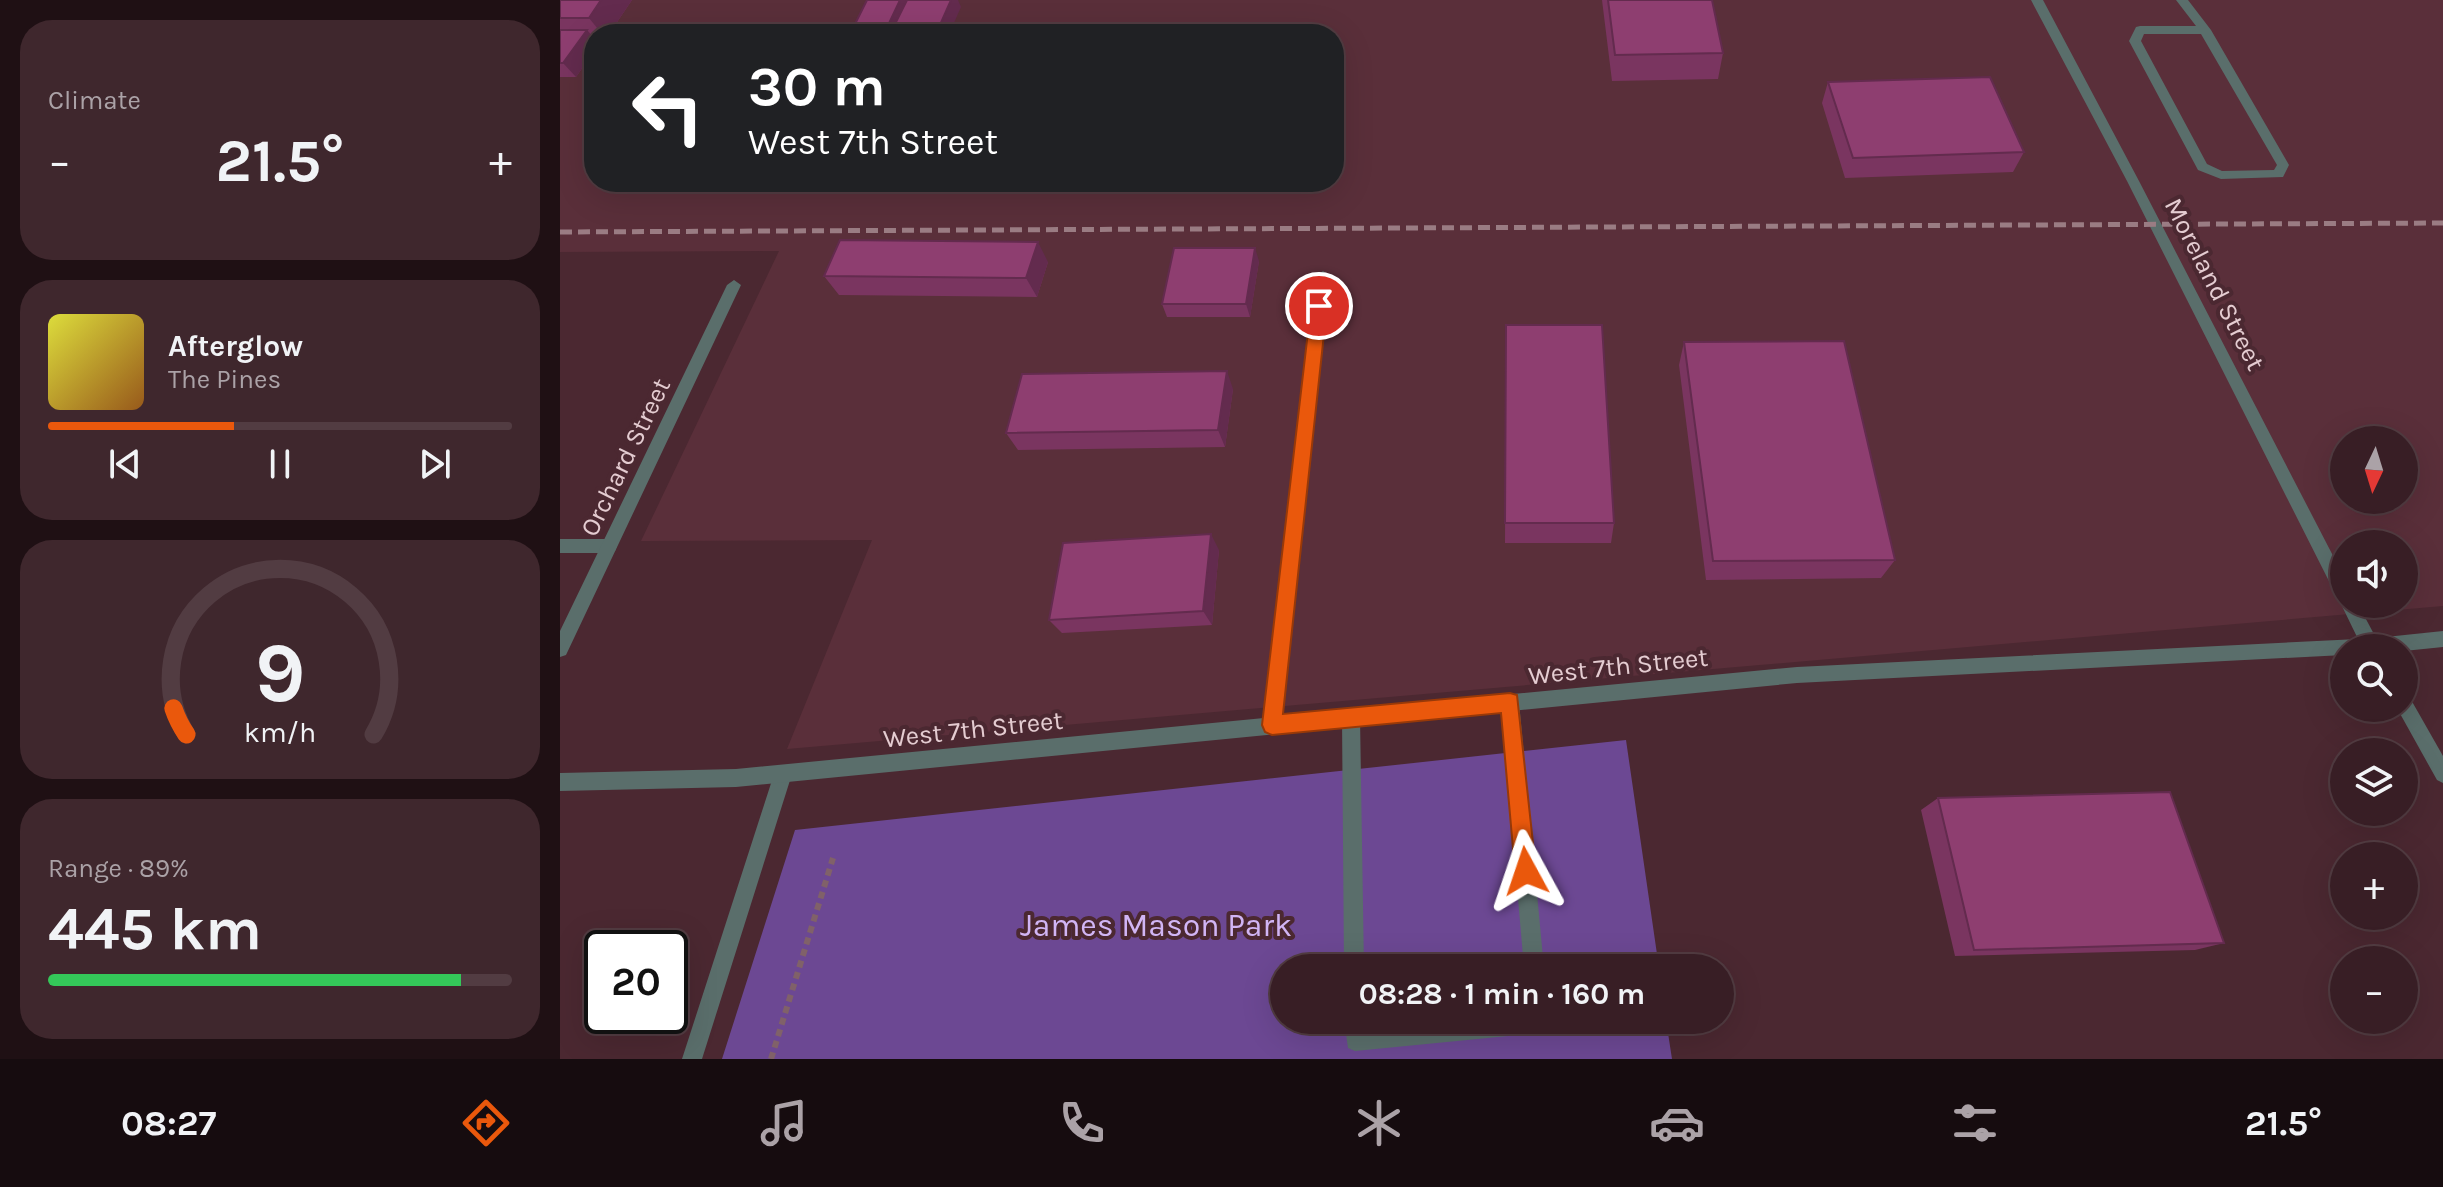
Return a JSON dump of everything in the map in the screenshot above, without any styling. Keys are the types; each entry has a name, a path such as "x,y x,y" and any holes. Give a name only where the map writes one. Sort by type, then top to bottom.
{"street":[{"name":"Moreland Street","path":"2037,0 2330,567"},
{"path":"2182,0 2205,30 2283,165 2278,174 2221,175 2202,167 2135,41 2140,30 2205,30"},
{"path":"1272,725 1323,276"},
{"name":"Orchard Street","path":"560,649 734,285"},
{"path":"560,546 609,546"},
{"name":"West 7th Street","path":"2418,642 2443,639"},
{"name":"West 7th Street","path":"560,782 783,774 1797,675 2330,649"},
{"path":"1510,702 1533,954"},
{"path":"1351,717 1354,954"},
{"path":"2414,722 2443,774"},
{"path":"692,1059 783,774"},
{"path":"1355,1034 1355,1041 1427,1034"}],"path":[{"path":"771,1059 833,858"}],"shaded area":[{"path":"560,0 2443,0 2443,606 2418,608 2418,530 2330,530 2330,616 787,749 872,540 641,541 779,251 560,252"}],"green space":[{"name":"James Mason Park","path":"1626,740 1657,954 1270,954 1270,1034 1668,1034 1672,1059 722,1059 795,830"}],"building":[{"path":"560,0 601,0 589,18 560,18"},
{"path":"867,0 900,0 889,24 855,24"},
{"path":"907,0 951,0 940,24 895,24"},
{"path":"1608,0 1712,0 1723,53 1615,55"},
{"path":"560,30 584,30 563,63 560,63"},
{"path":"1990,77 2024,152 1853,158 1828,82"},
{"path":"840,240 1038,242 1026,278 824,276"},
{"path":"1174,248 1255,248 1246,304 1162,304"},
{"path":"1506,325 1602,325 1614,523 1505,523"},
{"path":"1844,341 1895,560 1713,561 1684,342"},
{"path":"1227,371 1218,430 1006,433 1022,374"},
{"path":"1211,534 1203,611 1049,620 1063,543"},
{"path":"2170,792 2224,943 1974,950 1938,798"}],"railway":[{"path":"560,232 2443,223"}],"route":[{"path":"1319,306 1272,725 1510,702 1526,871"}]}
